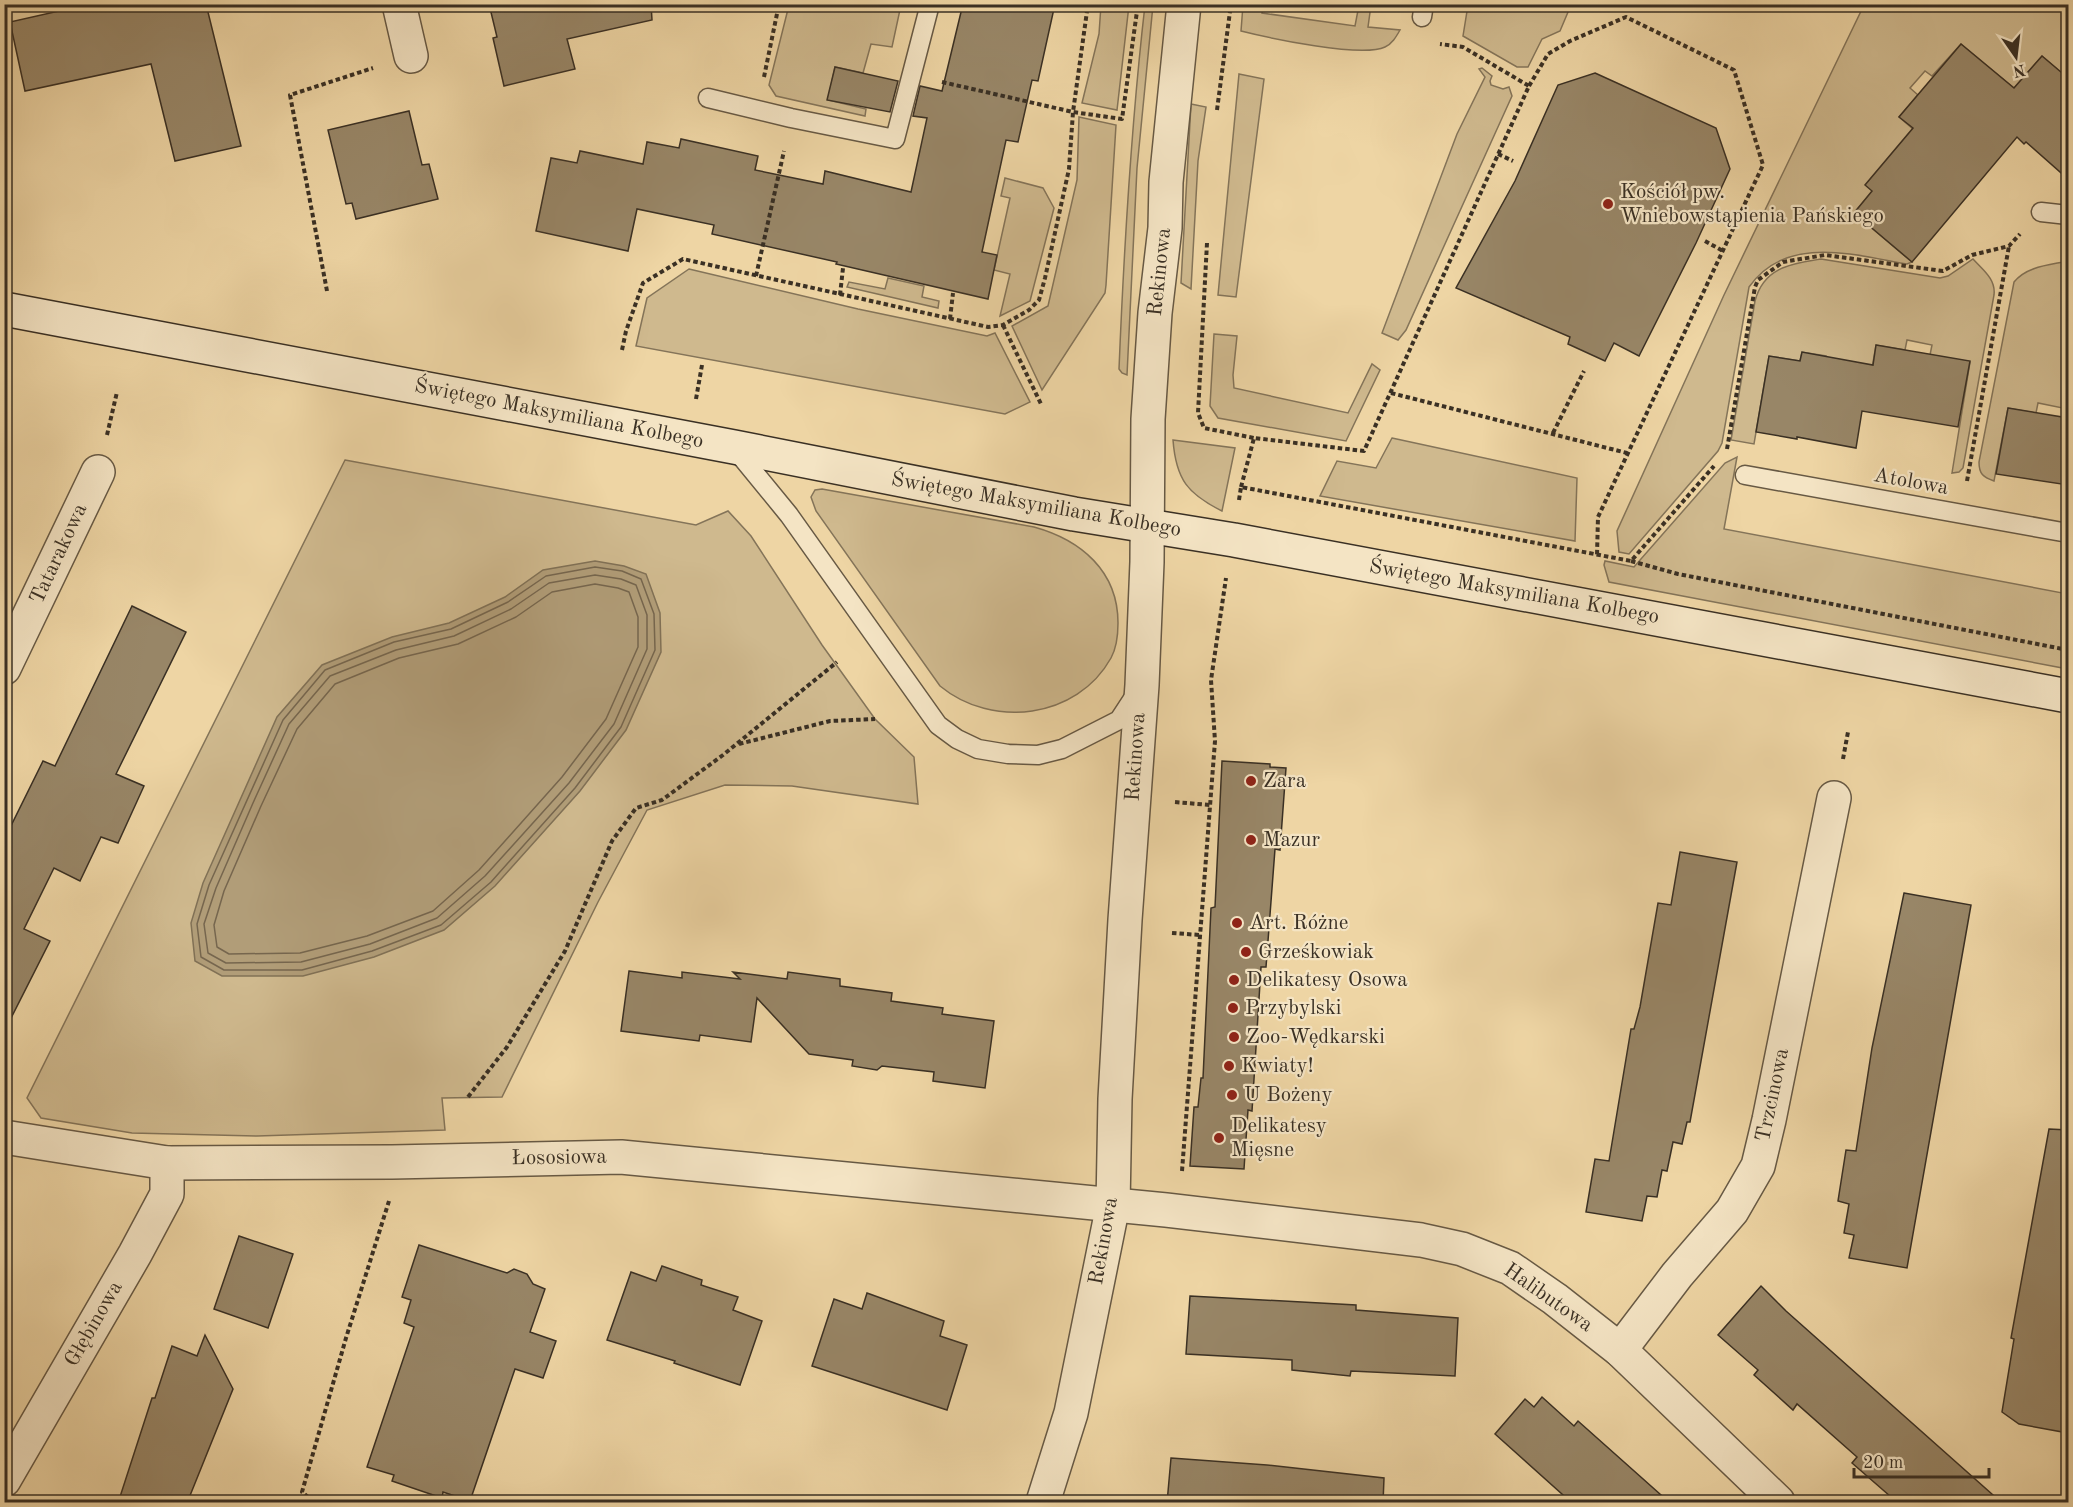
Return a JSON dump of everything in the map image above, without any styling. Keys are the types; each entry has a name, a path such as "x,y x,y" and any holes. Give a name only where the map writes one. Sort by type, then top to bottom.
{"street":[{"path":"399,4 411,56"},
{"name":"Rekinowa","path":"1043,1503 1071,1413 1113,1205 1115,1098 1142,685 1147,562 1147,436 1165,228 1168,160 1184,4"},
{"name":"Świętego Maksymiliana Kolbego","path":"4,309 1146,526 1234,540 2068,696"},
{"name":"Tatarakowa","path":"4,668 98,472"},
{"name":"Trzcinowa","path":"1620,1350 1677,1275 1732,1211 1758,1166 1834,798"},
{"name":"Łososiowa","path":"4,1137 167,1163 392,1162 621,1157 1052,1201 1113,1205"},
{"name":"Głębinowa","path":"4,1480 135,1254 167,1194 167,1163"},
{"name":"Halibutowa","path":"1113,1205 1420,1240 1462,1249 1510,1268 1555,1299 1620,1350 1778,1503"}],"lane":[{"path":"708,98 895,139 930,4"},
{"path":"2041,212 2068,215"},
{"path":"734,447 789,515 938,725 957,739 978,749 1008,754 1038,755 1062,749 1119,720 1142,685"},
{"name":"Atolowa","path":"1745,475 2068,533"}],"path":[{"path":"758,110 779,4"},
{"path":"622,350 626,331 643,283 683,259 988,327 1003,325 1029,310 1039,300 1069,169 1072,112 1088,4"},
{"path":"913,75 1072,112 1122,119 1138,4"},
{"path":"1217,111 1231,4"},
{"path":"1207,237 1198,413 1204,428 1254,438 1364,452 1529,86 1548,54 1570,41 1626,17 1734,70 1763,165 1598,517 1597,555"},
{"path":"1432,43 1463,47 1529,86"},
{"path":"327,291 290,95 411,56"},
{"path":"756,276 791,118"},
{"path":"1498,154 1513,162"},
{"path":"1705,241 1723,251"},
{"path":"1966,488 2008,246"},
{"path":"840,295 843,268"},
{"path":"950,319 953,293"},
{"path":"1003,325 1041,404"},
{"path":"694,405 702,365"},
{"path":"1553,433 1584,371"},
{"path":"1391,393 1627,453"},
{"path":"1241,487 1254,438"},
{"path":"1728,446 1738,448"},
{"path":"1631,561 1678,574 2068,650"},
{"path":"468,1097 507,1047 565,951 612,841 636,808 662,800 735,745 837,662"},
{"path":"735,745 830,721 875,719"},
{"path":"1174,802 1210,805"},
{"path":"1172,933 1200,935"},
{"path":"314,1503 302,1492 343,1348 390,1198"}],"shaded area":[{"path":"1468,4 1571,5 1560,31 1542,39 1528,67 1517,67 1463,36"},
{"path":"789,5 901,5 892,47 871,44 863,73 835,67 828,100 866,109 865,116 776,96 769,85"},
{"path":"1101,5 1129,5 1117,110 1082,103 1099,34"},
{"path":"1145,5 1153,5 1137,168 1127,375 1119,369 1121,323 1132,141"},
{"path":"1243,5 1263,5 1262,13 1355,26 1359,5 1371,5 1368,27 1400,30 1390,44 1373,50 1314,46 1241,31"},
{"path":"1864,5 2068,5 2068,68 2063,74 2042,56 2014,88 1961,44 1932,76 1925,71 1910,88 1918,95 1899,117 1921,136 1854,213 1912,262 1907,264 1865,256 1822,252 1801,254 1782,260 1764,270 1749,287 1722,443 1718,451 1629,554 1619,552 1617,531 1724,295"},
{"path":"1482,68 1492,76 1491,85 1503,89 1509,87 1512,96 1406,330 1398,340 1382,333 1457,134 1485,77 1479,69"},
{"path":"1239,74 1264,79 1236,297 1218,295"},
{"path":"1191,104 1206,107 1198,161 1191,289 1181,283"},
{"path":"1079,117 1116,125 1105,293 1042,390 1012,326 1048,306 1077,180"},
{"path":"1005,178 1043,188 1054,208 1030,301 1000,316 1010,274 994,270 1010,198 1001,196"},
{"path":"1821,259 1940,278 1948,276 1973,259 1991,279 1994,295 1963,468 1959,472 1952,473 1970,362 1930,355 1932,345 1907,340 1905,350 1876,345 1871,374 1825,367 1826,356 1802,352 1800,361 1769,356 1754,444 1731,440 1755,301 1759,290 1772,274 1780,269"},
{"path":"2068,261 2068,418 2062,416 2063,408 2038,403 2036,413 2008,408 1994,481 1982,475 1979,462 2014,282 2032,269"},
{"path":"689,269 858,309 987,336 995,333 1030,402 1005,414 636,346 647,298"},
{"path":"888,278 924,286 922,297 939,301 938,308 847,287 849,282 885,289"},
{"path":"1214,334 1237,336 1234,388 1348,413 1372,364 1380,370 1346,441 1218,418 1210,406"},
{"path":"1392,438 1577,478 1575,541 1320,496 1337,461 1376,468"},
{"path":"1173,440 1235,448 1222,511 1192,492 1186,484 1177,466"},
{"path":"1737,457 1724,529 2068,594 2068,669 1609,582 1605,561 1634,567 1725,463"},
{"path":"345,460 696,525 728,511 751,536 822,645 875,719 914,757 918,804 792,786 725,785 647,810 598,902 502,1097 442,1098 445,1130 257,1136 132,1133 41,1118 27,1098"},
{"path":"822,489 1034,527 1067,540 1094,560 1104,573 1111,588 1118,623 1117,641 1111,658 1096,678 1077,694 1056,705 1032,711 1008,712 984,708 961,700 940,686 816,511 811,497 815,490"}],"water":[{"path":"595,561 624,566 646,574 660,613 661,652 626,730 580,791 495,886 444,930 374,957 303,976 222,976 195,961 191,923 203,883 277,717 322,665 392,637 449,623 505,597 543,570"}],"building":[{"path":"90,4 206,4 241,146 175,161 151,64 25,91 10,22"},
{"path":"489,4 651,4 652,20 567,39 575,69 504,86 493,38 497,37"},
{"path":"979,4 1055,4 1038,81 1032,80 1018,142 1006,140 982,252 997,255 988,299 712,234 714,225 637,209 628,251 536,231 551,158 577,163 580,151 643,164 647,142 679,148 681,139 758,156 755,170 823,184 825,171 911,192 927,118 913,116 920,86 942,91 962,8 977,11"},
{"path":"1961,44 2014,88 2042,56 2068,78 2068,179 2026,142 2024,144 2017,137 1912,262 1854,213 1872,191 1865,185 1913,128 1899,117"},
{"path":"835,67 898,81 890,112 827,100"},
{"name":"Kościół pw. Wniebowstąpienia Pańskiego","path":"1595,73 1716,128 1730,169 1696,243 1639,356 1614,343 1605,361 1568,344 1570,337 1456,288 1515,181 1558,85"},
{"path":"409,111 422,165 429,164 438,199 356,219 352,203 346,204 328,130"},
{"path":"1876,345 1970,361 1958,427 1862,411 1856,448 1756,432 1769,356 1800,361 1802,352 1873,365"},
{"path":"2008,408 2068,418 2068,485 1996,474"},
{"path":"132,606 186,632 116,774 144,786 118,843 101,837 80,881 54,868 24,929 50,941 4,1032 4,840 43,761 55,766"},
{"path":"1222,761 1270,764 1270,767 1286,768 1280,850 1275,849 1266,967 1261,967 1252,1111 1248,1110 1244,1169 1190,1166 1194,1107 1198,1107 1201,1078 1203,1078 1211,908 1215,907"},
{"path":"1680,852 1737,862 1690,1122 1687,1122 1682,1144 1673,1142 1667,1171 1662,1170 1657,1197 1647,1196 1642,1221 1586,1212 1595,1159 1609,1161 1631,1029 1634,1029 1640,1007 1658,903 1671,905"},
{"path":"1904,893 1971,905 1907,1268 1849,1258 1854,1235 1844,1233 1849,1204 1838,1201 1846,1150 1856,1151 1872,1048"},
{"path":"629,971 682,978 682,972 740,979 733,972 787,979 788,972 840,979 840,986 892,993 891,1001 943,1008 942,1014 994,1021 985,1088 933,1081 934,1072 882,1066 877,1070 852,1066 853,1060 809,1054 757,998 751,1042 700,1035 699,1041 621,1031"},
{"path":"2049,1129 2068,1130 2068,1433 2019,1424 2002,1412 2014,1339 2011,1338"},
{"path":"239,1236 293,1254 268,1328 214,1309"},
{"path":"419,1245 507,1273 514,1269 527,1274 533,1284 545,1289 530,1332 556,1341 543,1378 515,1369 470,1501 443,1492 442,1498 392,1481 394,1475 367,1467 414,1327 404,1323 411,1300 402,1297"},
{"path":"662,1266 702,1280 701,1285 738,1297 733,1310 762,1321 740,1385 674,1363 675,1361 607,1340 631,1272 656,1281"},
{"path":"1761,1286 1786,1311 2002,1503 1898,1503 1852,1463 1857,1457 1797,1404 1793,1410 1754,1375 1758,1370 1718,1335"},
{"path":"867,1293 944,1321 940,1336 967,1345 947,1410 812,1366 834,1299 862,1309"},
{"path":"1190,1296 1356,1305 1356,1310 1458,1318 1455,1376 1351,1371 1350,1376 1292,1370 1292,1360 1186,1354"},
{"path":"205,1335 233,1389 187,1503 118,1503 152,1398 155,1398 172,1346 197,1356"},
{"path":"1542,1397 1574,1426 1578,1421 1670,1503 1572,1503 1495,1434 1525,1399 1534,1407"},
{"path":"1171,1458 1267,1465 1384,1478 1383,1503 1167,1503"}],"place":[{"name":"Kościół pw. Wniebowstąpienia Pańskiego","path":"1608,204"},
{"name":"Zara","path":"1251,781"},
{"name":"Mazur","path":"1251,840"},
{"name":"Art. Różne","path":"1237,923"},
{"name":"Grześkowiak","path":"1246,952"},
{"name":"Delikatesy Osowa","path":"1234,980"},
{"name":"Przybylski","path":"1233,1008"},
{"name":"Zoo-Wędkarski","path":"1234,1037"},
{"name":"Kwiaty!","path":"1229,1066"},
{"name":"U Bożeny","path":"1232,1095"},
{"name":"Delikatesy Mięsne","path":"1219,1138"}]}
